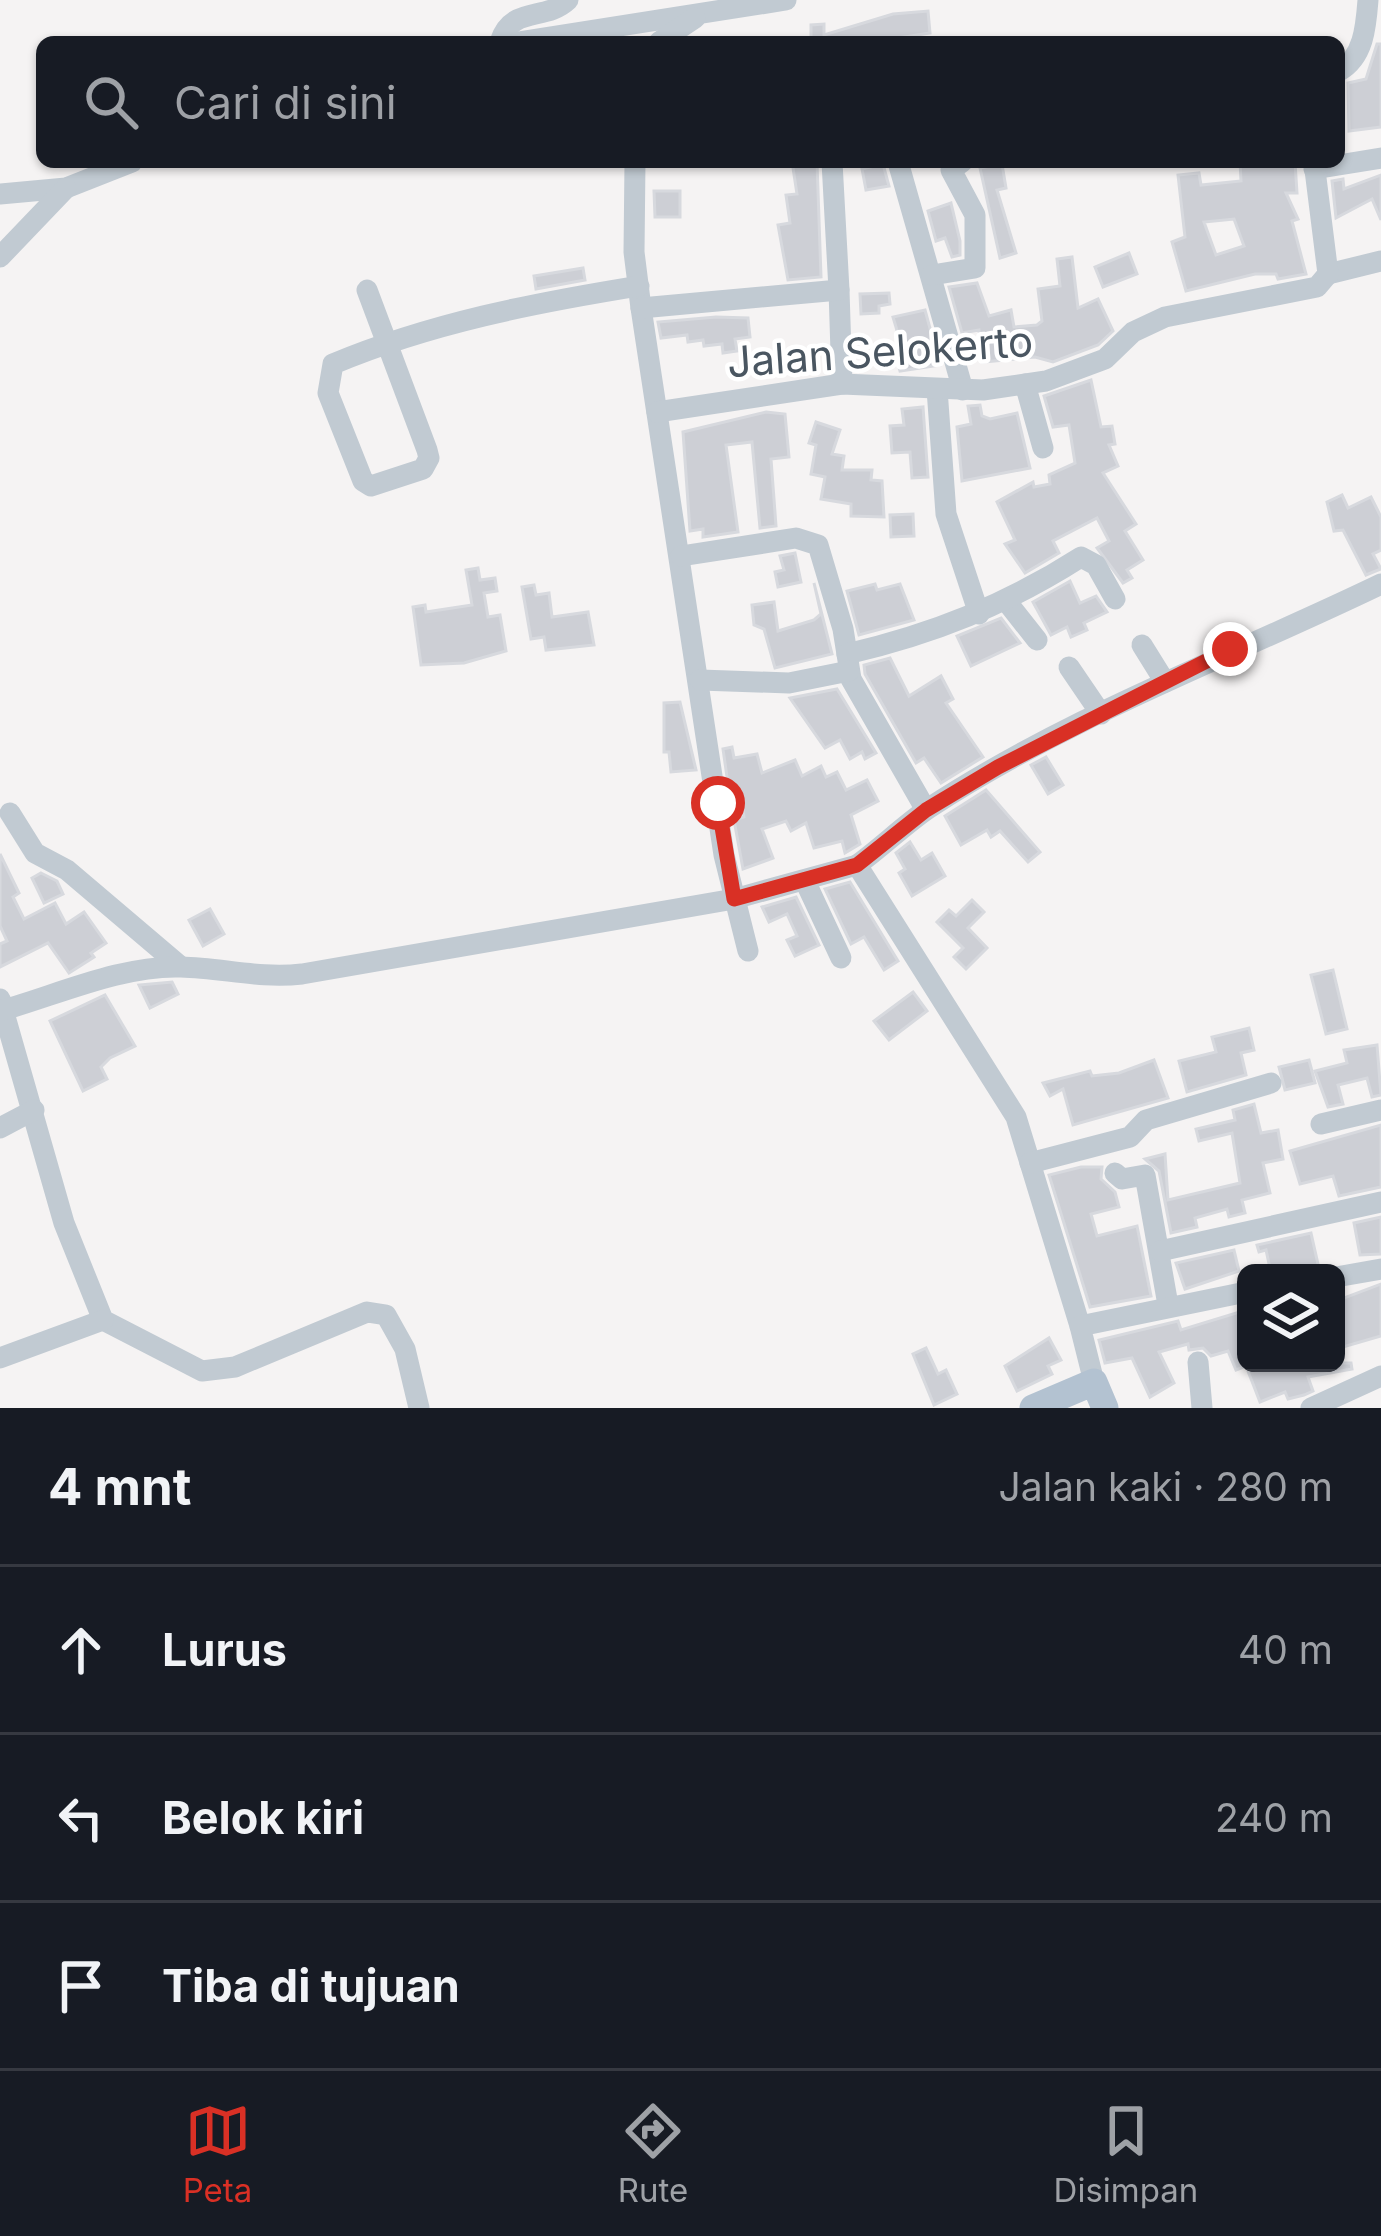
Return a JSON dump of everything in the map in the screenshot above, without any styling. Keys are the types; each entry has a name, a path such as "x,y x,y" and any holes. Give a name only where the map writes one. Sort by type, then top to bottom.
{"main road":[{"path":"1033,1408 1100,1395"}],"street":[{"path":"502,36 506,25 519,16 561,8 568,0"},
{"path":"616,34 706,12 786,0"},
{"path":"1345,64 1360,46 1368,0"},
{"path":"668,36 706,12"},
{"path":"1345,162 1381,158"},
{"path":"0,194 66,188 117,168"},
{"path":"635,168 640,297 734,899 748,951"},
{"path":"832,168 842,384"},
{"path":"900,168 963,390"},
{"path":"932,275 975,268 975,215 954,168"},
{"path":"1314,168 1328,274"},
{"path":"0,257 66,188"},
{"name":"Jalan Selokerto","path":"657,412 842,384 963,390 1025,384 1105,358 1133,332 1165,317 1317,287 1328,274 1381,261"},
{"path":"367,290 386,342 428,466 371,486 363,481 328,392 333,364 386,342 520,305 838,290"},
{"path":"1025,384 1043,448"},
{"path":"937,389 946,514 980,614"},
{"path":"681,556 810,539 828,567 863,709 926,810"},
{"path":"700,680 789,683 946,629 1007,602 1081,557 1090,557 1115,599"},
{"path":"419,1408 405,1349 386,1316 367,1312 235,1367 202,1371 103,1320 64,1222 1,1006 180,966 270,978 734,899 806,881 857,865 926,810 1101,714 1381,584"},
{"path":"1007,602 1037,640"},
{"path":"1142,645 1165,682"},
{"path":"1069,667 1101,714"},
{"path":"10,813 35,853 67,870 180,966"},
{"path":"857,865 1016,1117 1100,1395"},
{"path":"806,881 841,958"},
{"path":"1030,1163 1130,1137 1146,1120 1271,1083"},
{"path":"0,1128 34,1110"},
{"path":"1321,1124 1381,1110"},
{"path":"1115,1173 1121,1179 1145,1175 1168,1306"},
{"path":"1160,1251 1381,1202"},
{"path":"1345,1276 1381,1270"},
{"path":"1080,1326 1237,1294"},
{"path":"0,1358 103,1320"},
{"path":"1198,1362 1202,1408"},
{"path":"1311,1408 1376,1378 1381,1402"}],"building":[{"path":"928,11 930,33 811,36 811,25 824,24 824,35 893,14"},
{"path":"1377,44 1381,44 1381,127 1349,131 1348,83 1366,79"},
{"path":"793,168 817,168 821,277 788,280 778,225 790,223 786,195 797,194"},
{"path":"884,168 889,186 866,190 862,169"},
{"path":"980,168 1003,168 1006,188 997,190 1016,253 1000,258"},
{"path":"1240,168 1295,168 1297,193 1286,193 1298,219 1292,221 1306,274 1278,279 1276,274 1255,274 1186,291 1172,242 1185,237 1178,175 1199,173 1201,185 1241,181","holes":["1234,219 1244,246 1216,255 1204,222"]},
{"path":"1381,175 1381,220 1372,199 1336,218 1332,181 1343,179 1344,189"},
{"path":"654,191 680,191 680,217 655,217"},
{"path":"951,203 960,241 960,255 952,257 945,238 936,241 928,211"},
{"path":"1129,253 1137,274 1103,287 1095,267"},
{"path":"1072,257 1078,308 1098,299 1113,331 1098,345 1053,362 1035,357 983,362 979,330 962,333 949,287 977,283 989,316 1011,310 1014,327 1037,325 1042,321 1038,289 1060,286 1057,259"},
{"path":"583,268 585,280 536,289 534,276"},
{"path":"889,293 890,304 879,306 879,313 861,314 860,294"},
{"path":"925,310 940,365 900,371 895,354 904,354 893,317"},
{"path":"748,318 750,337 735,339 737,351 723,353 722,344 704,346 703,340 688,342 687,335 661,338 658,322"},
{"path":"1091,380 1101,427 1112,426 1115,444 1109,445 1118,466 1103,473 1136,524 1125,531 1143,560 1127,570 1132,578 1123,583 1097,548 1109,541 1097,518 1053,541 1059,553 1025,573 1005,544 1015,540 997,502 1033,482 1034,487 1050,484 1049,475 1075,463 1069,425 1053,427 1044,396"},
{"path":"980,405 982,416 990,419 1017,413 1030,468 962,481 957,427 971,424 968,406"},
{"path":"923,407 928,477 912,478 910,452 892,453 890,426 904,425 902,409"},
{"path":"766,412 785,414 789,457 771,459 776,526 760,528 752,442 726,445 738,532 703,537 703,529 690,531 683,432"},
{"path":"816,422 840,430 832,454 844,456 842,470 872,470 871,480 882,481 884,517 851,516 851,504 821,499 825,477 811,474 816,445 809,443"},
{"path":"1342,495 1348,508 1371,497 1381,517 1381,550 1373,554 1381,569 1366,575 1343,530 1334,531 1327,502"},
{"path":"913,514 914,536 891,537 890,515"},
{"path":"795,553 801,582 778,587 775,572 784,570 780,556"},
{"path":"478,568 480,580 495,578 497,591 484,593 488,617 500,615 506,651 464,663 421,665 413,607 425,605 426,612 472,605 466,570"},
{"path":"1070,581 1080,603 1096,596 1107,612 1084,623 1087,630 1071,637 1067,627 1051,635 1033,602"},
{"path":"814,583 832,654 775,668 764,629 754,625 752,605 774,602 778,631 814,620 821,614"},
{"path":"875,584 877,590 900,584 914,620 859,635 847,591"},
{"path":"534,585 536,595 549,593 552,617 588,612 594,645 546,650 544,637 531,639 522,587"},
{"path":"1001,618 1020,643 971,666 957,636"},
{"path":"890,658 909,696 941,676 953,699 946,703 983,757 941,783 924,758 916,763 865,674 864,665"},
{"path":"837,689 876,753 865,759 862,752 850,759 840,740 825,748 790,698"},
{"path":"680,702 696,770 671,772 669,752 664,752 664,703"},
{"path":"732,747 734,758 757,754 762,773 795,760 802,776 821,766 826,777 837,772 846,790 867,780 878,801 851,815 860,844 845,853 842,841 814,848 806,823 791,831 786,821 762,829 773,858 743,869 734,820 744,817 740,790 729,791 723,749"},
{"path":"1046,757 1063,785 1048,794 1031,765"},
{"path":"986,790 1040,852 1028,862 1000,831 991,837 987,830 961,845 945,816"},
{"path":"910,842 921,860 932,853 945,876 912,896 899,873 905,869 896,853"},
{"path":"0,854 19,893 13,897 24,919 55,903 66,924 84,912 106,943 91,953 94,957 69,973 48,943 0,967 0,944 7,941 0,926"},
{"path":"41,873 57,881 63,894 44,903 32,878"},
{"path":"850,882 898,961 884,970 864,937 851,944 825,889"},
{"path":"796,897 819,945 795,956 787,940 797,936 787,914 769,922 762,907"},
{"path":"972,900 984,912 968,928 987,948 966,969 954,957 963,948 937,922 949,910 956,916"},
{"path":"210,909 224,934 203,946 189,920"},
{"path":"1333,970 1347,1029 1326,1034 1311,975"},
{"path":"172,982 178,994 150,1008 139,985"},
{"path":"913,992 927,1011 889,1040 874,1021"},
{"path":"105,995 135,1046 110,1058 101,1067 107,1079 83,1091 50,1021"},
{"path":"1249,1028 1254,1050 1241,1053 1246,1075 1187,1092 1179,1061 1216,1052 1212,1037"},
{"path":"1377,1045 1381,1095 1372,1097 1367,1078 1338,1085 1343,1104 1328,1107 1315,1071 1347,1063 1344,1050"},
{"path":"1154,1060 1168,1098 1073,1125 1063,1089 1050,1096 1043,1083 1090,1071 1092,1076 1119,1073"},
{"path":"1309,1060 1315,1083 1285,1090 1279,1067"},
{"path":"1254,1104 1261,1133 1278,1130 1283,1159 1263,1163 1270,1193 1242,1200 1245,1213 1229,1217 1227,1209 1195,1218 1197,1227 1171,1233 1159,1171 1145,1159 1165,1154 1168,1200 1240,1183 1232,1133 1199,1141 1196,1129 1235,1120 1233,1110"},
{"path":"1381,1125 1381,1187 1339,1196 1333,1176 1300,1184 1290,1151"},
{"path":"1102,1167 1101,1179 1115,1192 1119,1207 1091,1214 1097,1236 1137,1226 1151,1296 1090,1307 1049,1175"},
{"path":"1381,1217 1381,1254 1360,1255 1354,1223"},
{"path":"1311,1233 1318,1264 1269,1264 1266,1250 1259,1252 1257,1245"},
{"path":"1234,1250 1237,1272 1185,1289 1176,1263"},
{"path":"1381,1284 1381,1336 1345,1346 1345,1298"},
{"path":"1237,1313 1237,1370 1228,1351 1211,1356 1203,1348 1189,1350 1188,1344 1159,1352 1174,1383 1150,1397 1132,1358 1105,1363 1099,1340 1178,1321 1181,1330"},
{"path":"1049,1338 1061,1360 1048,1366 1052,1374 1017,1391 1005,1366"},
{"path":"926,1348 938,1374 946,1370 957,1394 934,1405 913,1354"},
{"path":"1248,1372 1336,1372 1308,1377 1313,1391 1304,1395 1288,1399 1285,1392 1260,1402"}],"route":[{"path":"718,803 734,899 776,891 857,865 926,810 998,767 1230,649"}]}
